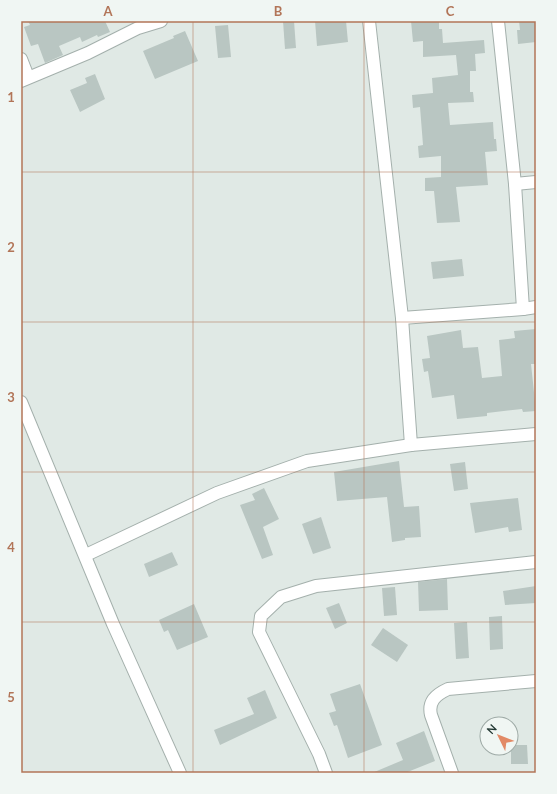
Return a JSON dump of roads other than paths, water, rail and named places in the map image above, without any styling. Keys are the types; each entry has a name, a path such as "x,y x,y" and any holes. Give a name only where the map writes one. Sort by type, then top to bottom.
{"street":[{"path":"21,59 25,79 88,53 138,28 161,21"},
{"path":"369,21 402,318 411,445"},
{"path":"498,21 515,184 523,309"},
{"path":"515,184 536,182"},
{"path":"402,318 536,307"},
{"path":"21,402 114,624 180,773"},
{"path":"86,555 217,493 266,474 307,461 411,445 536,434"},
{"path":"326,773 319,754 259,632 262,616 281,597 316,586 536,562"},
{"path":"452,773 429,709 431,702 436,696 448,689 536,681"}]}
